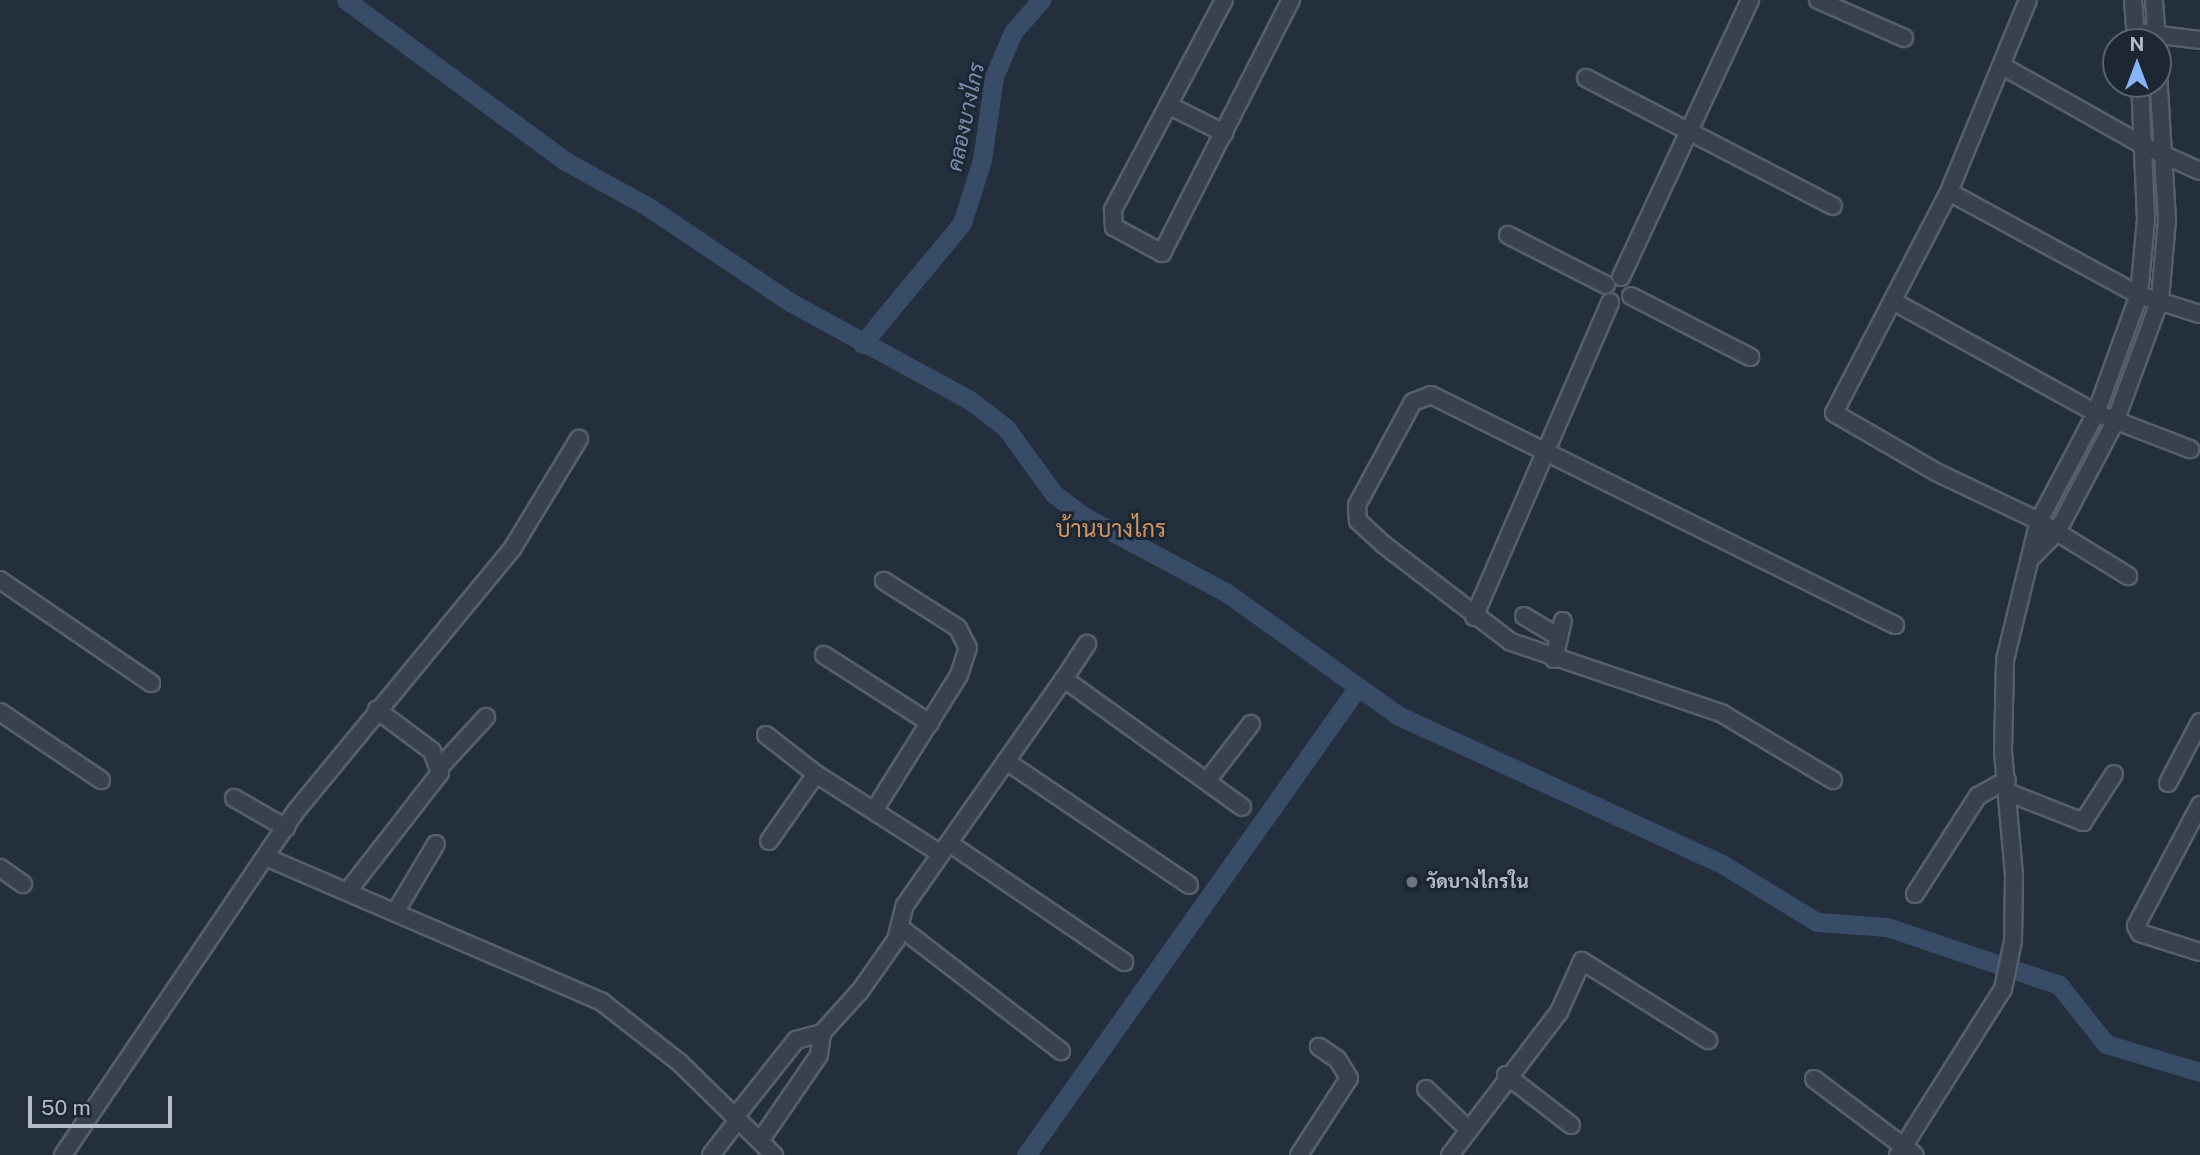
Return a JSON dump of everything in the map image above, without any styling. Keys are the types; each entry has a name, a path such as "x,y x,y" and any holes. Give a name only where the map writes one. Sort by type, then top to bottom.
{"street":[{"path":"1224,0 1168,105 1112,220 1114,227 1162,253 1291,0"},
{"path":"1606,285 1620,277 1750,0"},
{"path":"1818,0 1904,38"},
{"path":"2028,0 2004,67 1949,192 1834,413 1936,472 2057,531 2128,576"},
{"path":"2133,0 2135,28"},
{"path":"2154,0 2156,28"},
{"path":"2172,37 2200,40"},
{"path":"2004,67 2144,146 2200,171"},
{"path":"1586,78 1833,206"},
{"path":"1899,1151 2003,989 2013,941 2005,660 2033,556 2039,522 2096,413 2138,295 2146,219 2141,98"},
{"path":"2033,556 2057,531 2115,422 2160,300 2167,220 2160,98"},
{"path":"1168,105 1224,133"},
{"path":"1949,192 2138,295 2200,314"},
{"path":"1474,617 1610,302 1606,285 1508,234"},
{"path":"1620,277 1630,284 1631,296"},
{"path":"1610,302 1622,303 1631,296"},
{"path":"1631,296 1750,357"},
{"path":"1893,301 2096,413 2190,449"},
{"path":"1833,780 1721,713 1639,681 1554,659 1519,646 1474,617 1358,521 1357,505 1421,397 1431,395 1548,449 1895,625"},
{"path":"63,1155 286,828 377,710 526,530 579,439"},
{"path":"0,580 151,683"},
{"path":"875,808 966,662 966,635 884,580"},
{"path":"1524,616 1561,629 1554,659"},
{"path":"711,1155 796,1040 822,1033 860,991 901,928 905,905 1087,644"},
{"path":"824,655 930,723"},
{"path":"1064,679 1242,807"},
{"path":"377,710 432,751 440,768"},
{"path":"0,712 101,780"},
{"path":"348,891 438,780 440,768 486,717"},
{"path":"2168,783 2200,722"},
{"path":"1207,781 1251,723"},
{"path":"766,735 816,774 945,848 1124,962"},
{"path":"1006,761 1189,885"},
{"path":"769,841 816,774"},
{"path":"1915,894 1978,796 2007,786 2082,822 2114,774"},
{"path":"233,797 286,828"},
{"path":"2200,805 2136,926 2140,933 2200,952"},
{"path":"396,911 436,844"},
{"path":"268,858 602,1002 680,1063 774,1155"},
{"path":"0,868 23,884"},
{"path":"901,928 1061,1051"},
{"path":"1450,1155 1506,1074 1559,1012 1582,961 1708,1040"},
{"path":"760,1141 819,1055 822,1033"},
{"path":"1299,1155 1349,1078 1338,1059 1319,1047"},
{"path":"1506,1074 1571,1125"},
{"path":"1814,1079 1899,1151 1915,1155"},
{"path":"1426,1089 1468,1129"}],"waterway":[{"path":"346,0 565,161 647,206 790,302 970,400 1006,428 1054,494 1083,516 1227,593 1399,716 1722,864 1817,922 1887,927 2059,985 2106,1044 2200,1072"},
{"name":"คลองบางไกร","path":"862,344 962,223 982,160 994,77 1013,32 1041,0"},
{"path":"1026,1155 1358,687"}],"place":[{"name":"วัดบางไกรใน","path":"1412,882"}],"district":[{"name":"บ้านบางไกร","path":"1111,529"}]}
